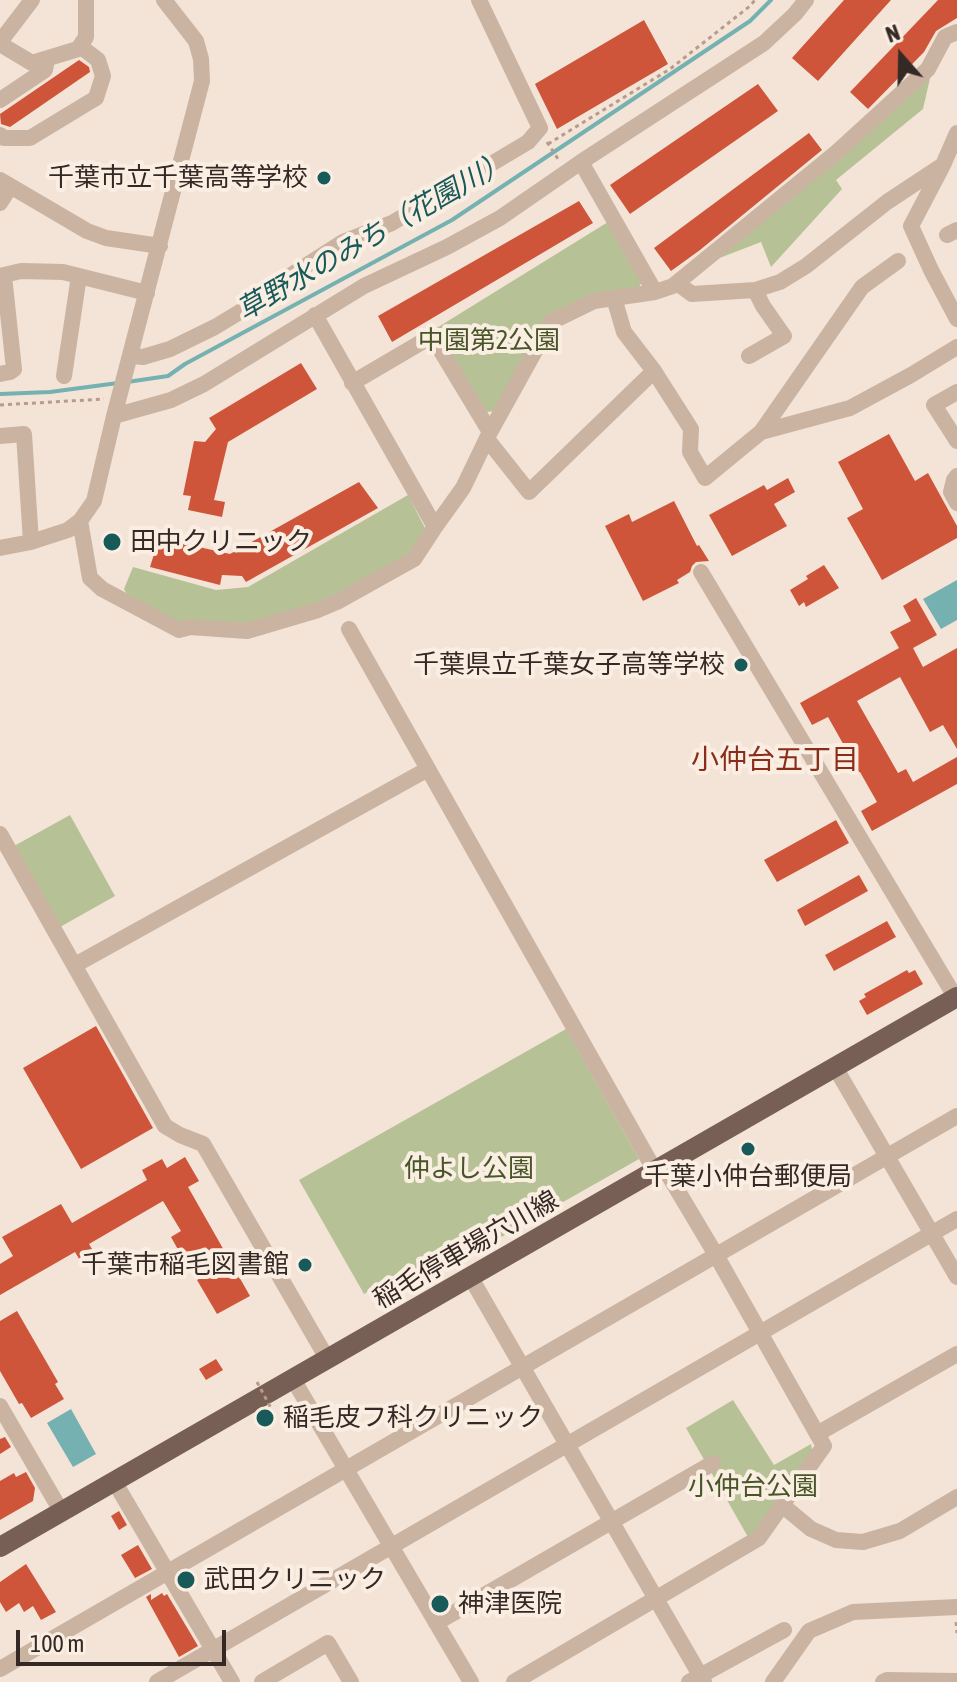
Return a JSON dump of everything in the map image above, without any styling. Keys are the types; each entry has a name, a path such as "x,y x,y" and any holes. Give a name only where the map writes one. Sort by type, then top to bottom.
{"main road":[{"name":"稲毛停車場穴川線","path":"0,1547 957,999"}],"street":[{"path":"32,0 0,43 32,63 78,49 86,37 86,0"},
{"path":"3,549 68,530 80,521 94,501 202,81 196,41 164,0"},
{"path":"130,361 170,349 215,327 343,242 392,223 528,142 540,128 479,0"},
{"path":"114,416 171,400 204,384 364,286 500,218 764,43 806,0"},
{"path":"80,521 90,578 102,589 179,630 190,627 247,631 337,602 414,559 463,488 551,322 594,301 655,292 677,283 837,152 928,69 945,37 957,32"},
{"path":"0,135 4,138 30,138 96,98 103,76 98,60 80,46"},
{"path":"0,100 45,70 47,59"},
{"path":"957,133 911,226 957,319"},
{"path":"581,162 655,292"},
{"path":"677,283 692,294 755,290 780,282 806,266 887,202 943,165"},
{"path":"0,203 5,183 87,231 106,238 160,246"},
{"path":"614,298 624,332 654,371 691,429 690,452 705,478 761,432 862,287 898,261"},
{"path":"0,374 14,369 2,276 21,271 63,272 147,293"},
{"path":"64,376 79,276"},
{"path":"749,356 784,336 755,290"},
{"path":"315,315 435,527"},
{"path":"352,383 432,336 488,436 529,492 654,371"},
{"path":"761,432 850,408 957,347"},
{"path":"957,392 934,405 957,441"},
{"path":"0,436 24,434 31,542"},
{"path":"957,476 951,492 957,503"},
{"path":"701,572 957,999"},
{"path":"349,629 659,1169 716,1255 824,1446 759,1538 514,1682"},
{"path":"75,965 428,769"},
{"path":"0,834 165,1126 203,1144 210,1154 328,1360"},
{"path":"835,1067 957,1277"},
{"path":"5,1682 0,1671 957,1116"},
{"path":"157,1682 957,1219"},
{"path":"471,1278 656,1598 698,1680 784,1630"},
{"path":"817,1434 957,1354"},
{"path":"293,1379 471,1682"},
{"path":"3,1417 61,1511"},
{"path":"436,1623 713,1463"},
{"path":"114,1481 232,1682"},
{"path":"782,1505 811,1529 836,1540 863,1542 900,1531 957,1497"},
{"path":"773,1682 809,1631 853,1612 957,1607"},
{"path":"262,1682 328,1643 351,1682"},
{"path":"883,1682 957,1681"}],"path":[{"path":"558,160 548,144 670,69 755,0"},
{"path":"0,405 119,398"},
{"path":"257,1382 272,1410"}],"green space":[{"path":"931,74 923,109 836,180 842,189 771,267 761,242 709,262"},
{"name":"中園第2公園","path":"608,222 643,281 638,288 545,322 495,411 487,412 435,329"},
{"path":"408,495 425,528 409,554 332,598 248,626 182,624 130,600 124,589 133,567 216,590 248,587"},
{"path":"70,815 115,896 60,927 14,846"},
{"name":"仲よし公園","path":"566,1029 639,1159 392,1299 383,1284 364,1294 299,1180"},
{"name":"小仲台公園","path":"733,1400 774,1465 811,1444 813,1455 748,1537 686,1428"}],"water":[{"path":"957,580 957,620 941,629 923,599"},
{"path":"71,1409 96,1454 73,1467 47,1423"}],"building":[{"path":"844,0 891,0 818,81 792,58"},
{"path":"938,0 957,0 957,18 936,31 924,52 868,109 850,92"},
{"path":"644,20 668,64 557,129 535,84"},
{"path":"79,60 89,67 90,72 10,127 1,124 0,114"},
{"path":"758,84 778,111 630,214 610,185"},
{"path":"809,133 822,150 671,271 654,248"},
{"path":"579,201 593,223 392,342 378,316"},
{"path":"301,363 317,389 228,442 214,500 225,502 222,517 188,510 191,496 183,495 194,441 205,442 216,429 209,418"},
{"path":"889,434 915,481 928,473 957,526 957,538 882,580 847,518 863,509 838,462"},
{"path":"788,478 795,492 774,504 787,526 732,556 709,515 764,485 767,490"},
{"path":"359,482 378,508 246,582 242,576 222,575 220,585 150,567 159,538 230,554"},
{"path":"674,501 697,546 709,561 696,562 690,572 677,580 679,583 643,601 605,526 629,514 632,522"},
{"path":"824,565 839,588 806,607 804,602 799,606 790,590"},
{"path":"916,598 937,635 913,648 923,667 957,648 957,749 943,725 930,732 900,677 857,701 898,773 906,769 913,782 957,757 957,784 872,831 861,811 877,802 828,717 812,725 800,703 899,648 890,632 911,621 903,606"},
{"path":"836,820 849,843 777,882 764,860"},
{"path":"859,875 868,891 805,926 797,910"},
{"path":"887,921 896,937 834,971 825,955"},
{"path":"907,970 909,973 915,970 923,984 867,1015 859,1001 866,997 864,994"},
{"path":"96,1026 153,1128 81,1169 23,1068"},
{"path":"185,1157 199,1181 188,1187 250,1296 217,1314 197,1280 206,1275 195,1256 185,1262 171,1237 181,1231 163,1201 89,1244 95,1254 81,1262 75,1252 0,1295 0,1264 13,1256 2,1237 61,1204 72,1223 147,1180 142,1170 162,1159 167,1168"},
{"path":"17,1311 58,1382 55,1384 64,1399 31,1418 0,1371 0,1321"},
{"path":"216,1359 223,1370 206,1380 199,1369"},
{"path":"5,1437 11,1447 0,1454 0,1439"},
{"path":"26,1472 35,1488 33,1501 0,1520 0,1481 14,1473 16,1477"},
{"path":"119,1511 127,1525 119,1530 111,1516"},
{"path":"138,1545 152,1569 135,1578 121,1555"},
{"path":"26,1564 56,1612 41,1620 33,1606 24,1612 19,1603 6,1612 0,1602 0,1582"},
{"path":"162,1593 164,1596 167,1594 198,1646 179,1657 146,1597 151,1594 151,1600"}],"waterway":[{"name":"草野水のみち（花園川）","path":"127,382 168,376 452,220 750,21 771,0"},
{"name":"草野水のみち（花園川）","path":"0,394 50,392 118,383"}],"place":[{"name":"千葉市立千葉高等学校","path":"324,178"},
{"name":"田中クリニック","path":"112,542"},
{"name":"千葉県立千葉女子高等学校","path":"741,665"},
{"name":"千葉小仲台郵便局","path":"748,1149"},
{"name":"千葉市稲毛図書館","path":"305,1265"},
{"name":"稲毛皮フ科クリニック","path":"265,1418"},
{"name":"武田クリニック","path":"186,1580"},
{"name":"神津医院","path":"440,1604"}],"district":[{"name":"小仲台五丁目","path":"775,760"}]}
